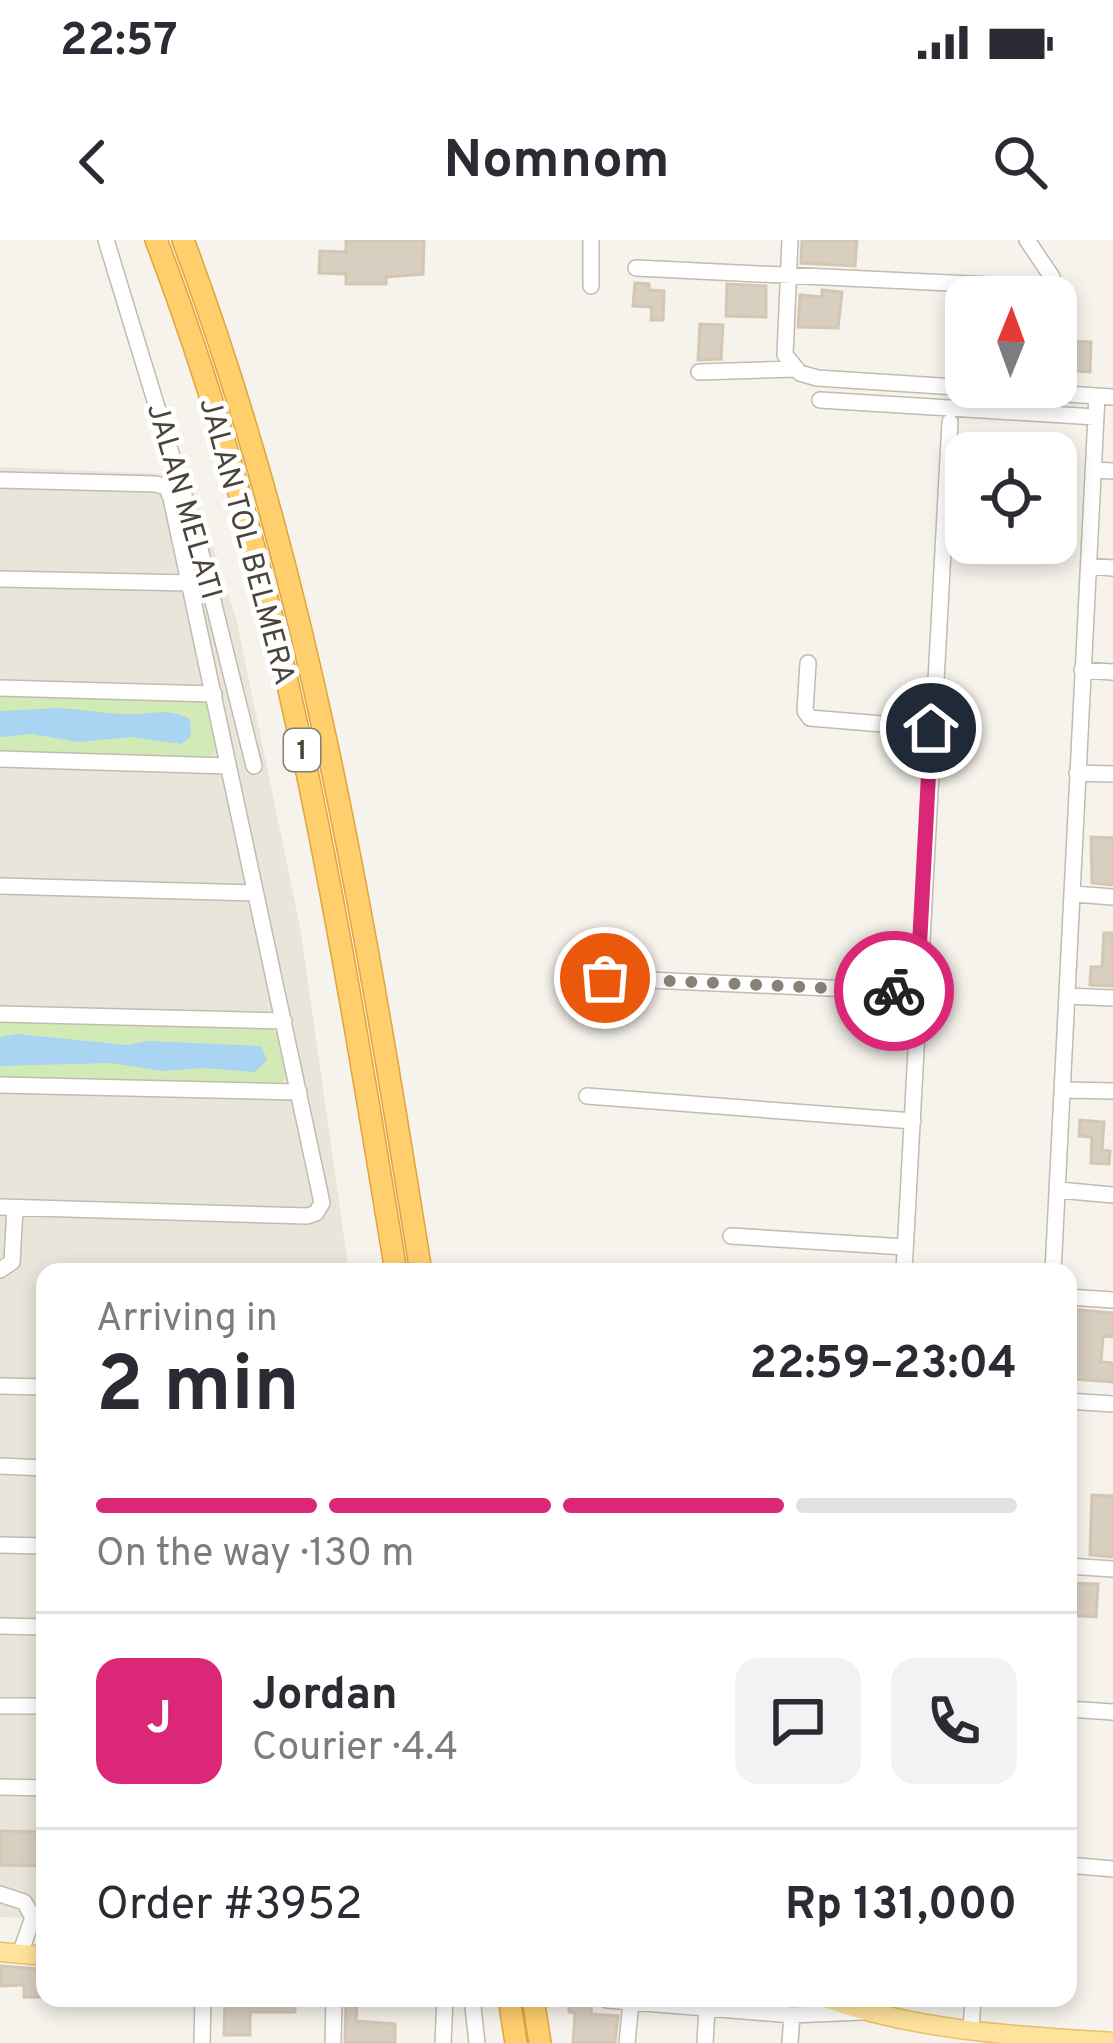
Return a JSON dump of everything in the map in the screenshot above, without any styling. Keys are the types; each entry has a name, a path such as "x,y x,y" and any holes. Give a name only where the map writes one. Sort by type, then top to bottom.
{"highway":[{"name":"JALAN TOL BELMERA","path":"155,240 230,460 286,677 335,911 394,1263"},
{"name":"JALAN TOL BELMERA","path":"183,240 268,499 307,652 364,928 420,1263"},
{"path":"510,2007 516,2043"},
{"path":"534,2007 540,2043"}],"main road":[{"path":"851,2007 927,2034 1110,2042"}],"street":[{"name":"JALAN MELATI","path":"106,240 199,544 254,766"},
{"path":"591,240 591,286"},
{"path":"790,240 785,355 794,369"},
{"path":"636,268 1052,288 1052,277 1027,240"},
{"path":"699,372 794,369 818,378 1105,396 1096,417 1055,1263"},
{"path":"820,400 1096,417"},
{"path":"904,1263 950,422"},
{"path":"1093,470 1113,471"},
{"path":"0,480 166,487 172,498 322,1203 316,1213 8,1208 12,1262 0,1270"},
{"path":"1089,566 1113,568"},
{"path":"0,578 190,583"},
{"path":"808,663 805,711 810,718 931,728"},
{"path":"1082,670 1113,672"},
{"path":"0,688 214,694"},
{"path":"0,759 228,766"},
{"path":"1077,773 1113,774"},
{"path":"0,886 255,893"},
{"path":"1074,894 1113,897"},
{"path":"605,978 917,992"},
{"path":"1067,996 1113,998"},
{"path":"0,1014 284,1021"},
{"path":"0,1085 299,1092"},
{"path":"1064,1090 1113,1091"},
{"path":"586,1096 913,1121"},
{"path":"1059,1190 1113,1195"},
{"path":"731,1236 905,1247"},
{"path":"1077,1298 1113,1300"},
{"path":"0,1386 36,1387"},
{"path":"1077,1402 1113,1404"},
{"path":"0,1466 36,1468"},
{"path":"0,1545 36,1546"},
{"path":"1077,1567 1113,1569"},
{"path":"0,1626 36,1627"},
{"path":"0,1706 36,1706"},
{"path":"1077,1710 1113,1712"},
{"path":"0,1787 36,1789"},
{"path":"1077,1866 1113,1869"},
{"path":"0,1894 24,1902 33,1917 10,1953"},
{"path":"202,2043 203,2007"},
{"path":"333,2043 334,2007"},
{"path":"443,2043 445,2007"},
{"path":"473,2007 476,2043"},
{"path":"627,2043 631,2007"},
{"path":"694,2007 792,2015 865,2012"},
{"path":"705,2043 707,2008"},
{"path":"790,2043 792,2015"}],"shaded area":[{"path":"0,467 189,475 236,618 300,926 348,1263 36,1263 36,1919 0,1917"}],"green space":[{"path":"0,695 202,700 208,705 218,746 209,758 0,753"},
{"path":"0,1020 271,1027 278,1035 287,1075 278,1085 0,1079"}],"water":[{"path":"60,708 173,713 190,719 191,736 181,744 131,737 79,742 32,734 0,737 0,711"},
{"path":"17,1034 127,1045 149,1041 261,1046 267,1060 255,1072 163,1071 111,1063 0,1066 0,1037"}],"building":[{"path":"346,240 424,240 423,274 386,277 386,284 346,284 346,274 319,273 320,251 346,252"},
{"path":"802,240 857,240 855,266 801,263"},
{"path":"635,283 664,291 663,320 651,320 652,307 633,306"},
{"path":"727,284 766,286 766,317 726,316"},
{"path":"822,290 842,292 838,328 798,327 800,295 822,297"},
{"path":"700,324 723,325 721,359 698,360"},
{"path":"1077,342 1091,342 1090,372 1077,371"},
{"path":"1091,837 1113,838 1113,885 1092,883"},
{"path":"1104,933 1113,933 1113,986 1090,985 1091,967 1102,967"},
{"path":"1080,1120 1104,1122 1102,1150 1110,1151 1109,1164 1091,1163 1092,1137 1079,1136"},
{"path":"1077,1310 1113,1313 1113,1337 1103,1336 1101,1362 1113,1363 1113,1382 1077,1379"},
{"path":"1092,1495 1113,1496 1113,1557 1090,1555"},
{"path":"1077,1583 1098,1584 1096,1617 1077,1616"},
{"path":"0,1831 36,1832 36,1866 0,1865"},
{"path":"1,1966 36,1969 36,1997 24,1997 24,1985 1,1986"},
{"path":"225,2007 295,2007 295,2012 250,2012 250,2035 224,2035"},
{"path":"346,2007 357,2007 356,2021 395,2024 395,2043 345,2043"},
{"path":"569,2007 591,2007 591,2014 618,2016 615,2043 573,2043 575,2013"}],"way so far":[{"path":"605,978 894,991"}],"route":[{"path":"894,991 917,992 931,728"}]}
